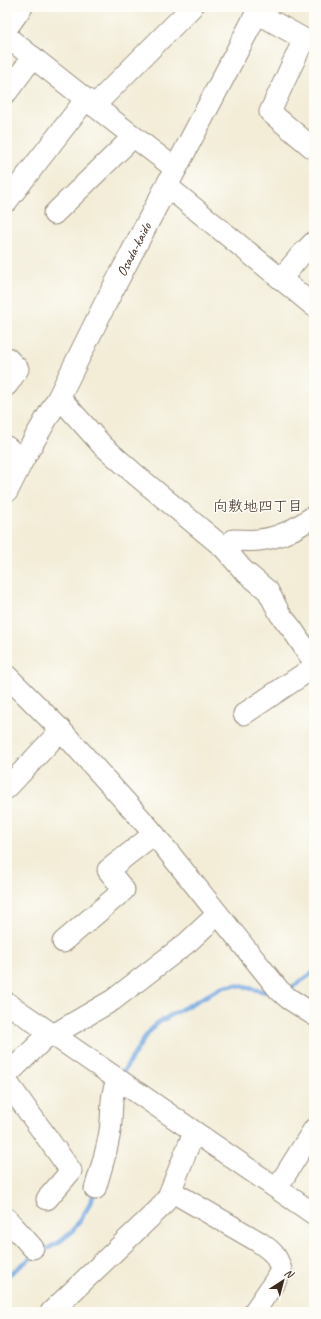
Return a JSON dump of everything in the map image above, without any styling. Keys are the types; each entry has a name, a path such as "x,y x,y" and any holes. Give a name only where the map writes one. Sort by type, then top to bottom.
{"main road":[{"name":"Osada-kaido","path":"7,491 15,454 59,397 104,306 172,178 258,10"}],"street":[{"path":"7,28 22,7"},
{"path":"7,201 90,102 192,7"},
{"path":"258,10 304,39 270,112 314,150"},
{"path":"7,37 133,137 172,178 281,279 314,306"},
{"path":"7,92 33,57"},
{"path":"54,214 133,137"},
{"path":"281,279 314,242"},
{"path":"7,358 18,369 7,385"},
{"path":"59,397 102,445 140,479 224,548 243,570 268,591 280,614 314,662 244,714"},
{"path":"224,548 233,540 258,540 274,538 291,531 314,516"},
{"path":"7,676 61,730 154,834 279,990 288,998 314,1015"},
{"path":"7,788 61,730"},
{"path":"63,942 124,890 108,870 154,834"},
{"path":"7,1075 45,1038 53,1035 113,1000 188,942 218,914"},
{"path":"7,1003 314,1214"},
{"path":"47,1199 82,1181 106,1154 110,1129 111,1104 114,1086 118,1079"},
{"path":"7,1082 82,1181"},
{"path":"276,1188 314,1129"},
{"path":"51,1312 160,1208 171,1191 194,1132"},
{"path":"171,1191 259,1242 270,1250 278,1260 281,1270 254,1312"},
{"path":"7,1219 33,1248"}],"waterway":[{"path":"291,988 314,972"},
{"path":"121,1075 146,1036 156,1024 178,1011 223,987 236,985 266,992"},
{"path":"7,1276 35,1255 58,1243 72,1232 87,1209 94,1194"}],"district":[{"name":"向敷地四丁目","path":"258,506"}]}
